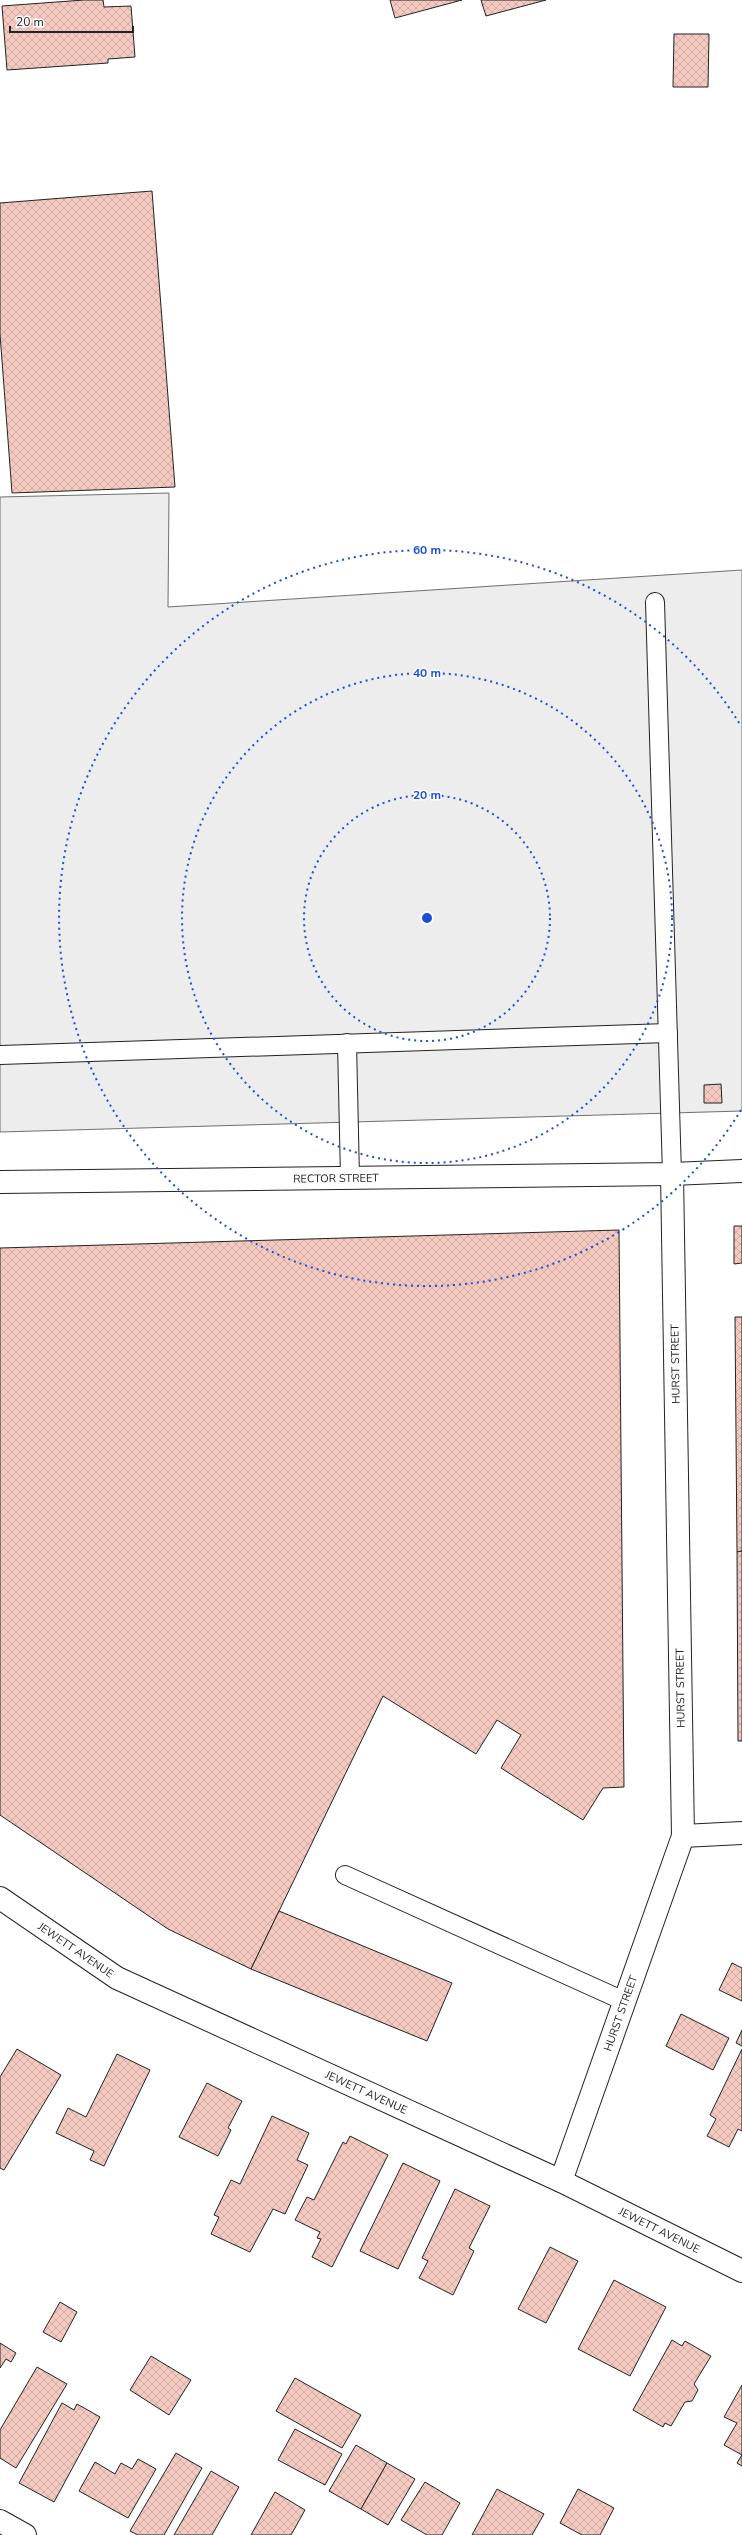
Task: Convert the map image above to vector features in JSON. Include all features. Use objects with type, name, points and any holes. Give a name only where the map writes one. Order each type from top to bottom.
[{"type":"street","name":"RECTOR STREET","points":[[0,1182],[672,1174],[742,1171]]},
{"type":"street","name":"HURST STREET","points":[[561,2181],[682,1836],[672,1174]]},
{"type":"street","points":[[682,1836],[742,1834]]},
{"type":"street","name":"JEWETT AVENUE","points":[[0,1898],[117,1978],[561,2181],[742,2271]]},
{"type":"street","points":[[0,2521],[25,2535]]},
{"type":"lane","points":[[655,602],[672,1174]]},
{"type":"lane","points":[[0,1055],[668,1033]]},
{"type":"lane","points":[[347,1043],[350,1178]]},
{"type":"lane","points":[[345,1875],[624,2001]]},
{"type":"shaded area","points":[[169,493],[168,607],[742,570],[742,1111],[0,1132],[0,497]]},
{"type":"building","points":[[103,0],[104,7],[131,6],[135,57],[108,59],[108,63],[7,70],[2,6]]},
{"type":"building","points":[[390,0],[462,0],[395,18]]},
{"type":"building","points":[[481,0],[546,0],[486,16]]},
{"type":"building","points":[[674,34],[709,34],[708,87],[673,87]]},
{"type":"building","points":[[152,191],[175,487],[12,493],[0,334],[0,203]]},
{"type":"building","points":[[721,1084],[722,1103],[704,1103],[704,1085]]},
{"type":"building","points":[[734,1226],[742,1226],[742,1263],[734,1264]]},
{"type":"building","points":[[619,1230],[624,1787],[603,1788],[583,1820],[501,1768],[521,1735],[497,1720],[476,1754],[383,1696],[251,1969],[168,1929],[0,1815],[0,1248]]},
{"type":"building","points":[[735,1317],[742,1317],[742,1551],[737,1552]]},
{"type":"building","points":[[742,1551],[742,1741],[738,1741],[737,1552]]},
{"type":"building","points":[[279,1911],[452,1983],[427,2041],[251,1969]]},
{"type":"building","points":[[732,1963],[742,1968],[742,2001],[719,1990]]},
{"type":"building","points":[[681,2014],[729,2038],[713,2070],[666,2046]]},
{"type":"building","points":[[742,2030],[742,2046],[736,2043]]},
{"type":"building","points":[[17,2049],[61,2075],[4,2170],[0,2168],[0,2077]]},
{"type":"building","points":[[742,2049],[742,2131],[738,2129],[729,2147],[707,2136],[716,2119],[710,2115]]},
{"type":"building","points":[[117,2054],[150,2070],[104,2166],[90,2160],[94,2151],[56,2133],[68,2108],[86,2117]]},
{"type":"building","points":[[207,2083],[242,2101],[228,2128],[231,2130],[218,2156],[179,2137]]},
{"type":"building","points":[[272,2116],[309,2133],[297,2160],[308,2165],[285,2214],[273,2209],[250,2252],[211,2234],[219,2217],[214,2215],[231,2180],[240,2184]]},
{"type":"building","points":[[350,2136],[388,2155],[332,2267],[312,2257],[321,2239],[317,2238],[320,2232],[295,2220],[307,2197],[314,2200],[343,2142],[346,2144]]},
{"type":"building","points":[[403,2163],[440,2181],[398,2269],[360,2251]]},
{"type":"building","points":[[455,2189],[490,2206],[469,2248],[474,2251],[453,2295],[419,2278],[428,2261],[422,2258]]},
{"type":"building","points":[[550,2247],[578,2261],[546,2323],[518,2309]]},
{"type":"building","points":[[614,2280],[666,2307],[630,2376],[578,2349]]},
{"type":"building","points":[[60,2302],[77,2312],[61,2342],[43,2332]]},
{"type":"building","points":[[672,2340],[682,2346],[685,2341],[711,2356],[694,2384],[698,2390],[692,2401],[685,2402],[671,2426],[665,2423],[663,2427],[633,2410]]},
{"type":"building","points":[[0,2343],[16,2353],[11,2362],[6,2359],[0,2368]]},
{"type":"building","points":[[151,2356],[191,2380],[169,2415],[130,2390]]},
{"type":"building","points":[[37,2367],[67,2384],[16,2468],[0,2458],[0,2430]]},
{"type":"building","points":[[295,2378],[361,2415],[342,2448],[276,2411]]},
{"type":"building","points":[[742,2385],[742,2455],[724,2445],[737,2423],[724,2417]]},
{"type":"building","points":[[62,2403],[74,2410],[77,2404],[100,2417],[54,2502],[19,2483]]},
{"type":"building","points":[[295,2429],[342,2454],[325,2485],[278,2460]]},
{"type":"building","points":[[356,2445],[387,2463],[361,2509],[329,2491]]},
{"type":"building","points":[[176,2453],[202,2468],[164,2535],[138,2535],[130,2531]]},
{"type":"building","points":[[742,2455],[742,2466],[737,2463]]},
{"type":"building","points":[[138,2459],[156,2469],[128,2518],[79,2491],[95,2462],[115,2474],[121,2463],[132,2469]]},
{"type":"building","points":[[387,2463],[415,2479],[388,2525],[361,2509]]},
{"type":"building","points":[[211,2471],[239,2487],[212,2535],[174,2535]]},
{"type":"building","points":[[425,2482],[460,2503],[442,2535],[427,2535],[401,2520]]},
{"type":"building","points":[[497,2489],[544,2514],[532,2535],[472,2535]]},
{"type":"building","points":[[578,2489],[614,2508],[600,2535],[582,2535],[560,2523]]},
{"type":"building","points":[[275,2492],[305,2510],[291,2535],[251,2535]]}]
